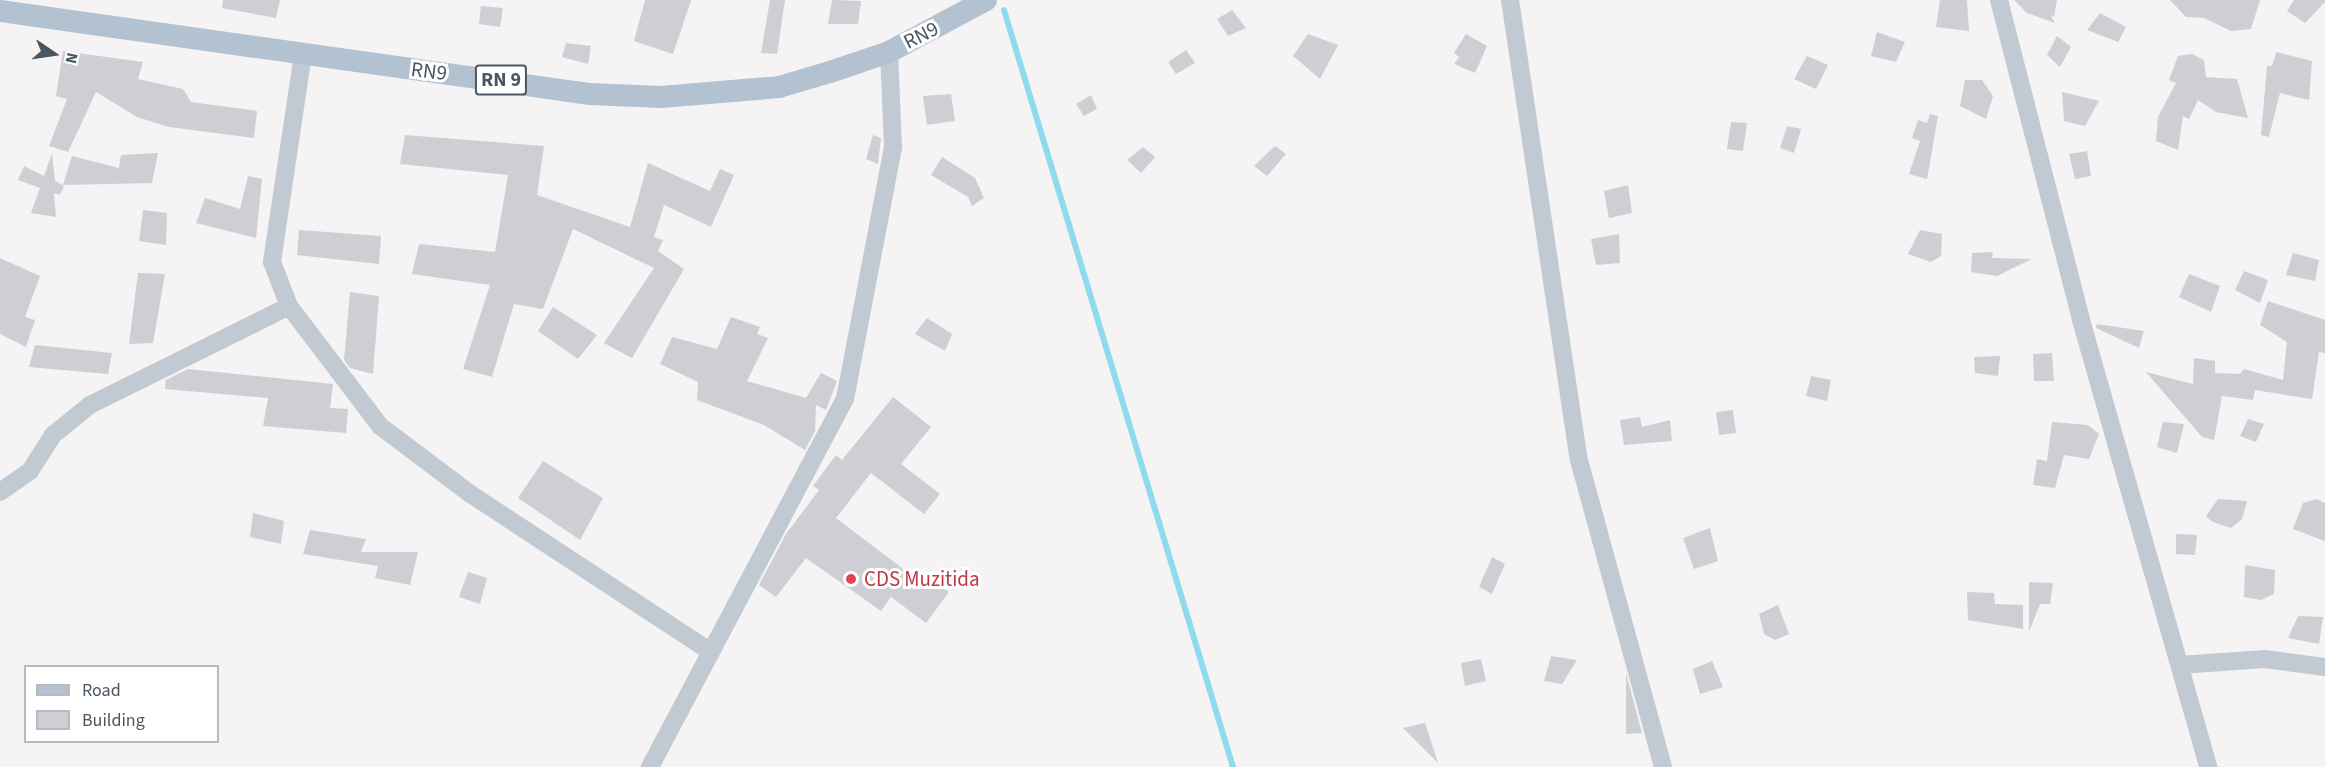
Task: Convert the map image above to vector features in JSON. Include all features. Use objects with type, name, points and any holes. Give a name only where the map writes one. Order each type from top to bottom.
[{"type":"main road","name":"RN9","points":[[0,11],[590,94],[661,97],[779,87],[889,52],[986,0]]},
{"type":"street","points":[[1510,0],[1579,460],[1663,767]]},
{"type":"street","points":[[1999,0],[2081,320],[2208,767]]},
{"type":"street","points":[[650,767],[708,650],[845,399],[893,147],[889,52]]},
{"type":"street","points":[[303,54],[272,262],[289,306],[380,426],[469,493],[708,650]]},
{"type":"street","points":[[0,492],[30,471],[53,435],[90,405],[289,306]]},
{"type":"street","points":[[2180,665],[2265,659],[2325,667]]},
{"type":"building","points":[[223,0],[280,0],[276,18],[222,8]]},
{"type":"building","points":[[645,0],[691,0],[673,54],[634,41]]},
{"type":"building","points":[[770,0],[785,0],[777,54],[761,53]]},
{"type":"building","points":[[832,0],[861,1],[858,24],[828,24]]},
{"type":"building","points":[[1940,0],[1967,0],[1969,31],[1936,27]]},
{"type":"building","points":[[2014,0],[2057,0],[2054,17],[2050,15],[2055,23],[2027,13]]},
{"type":"building","points":[[2170,0],[2260,0],[2251,29],[2231,31],[2204,18],[2186,17]]},
{"type":"building","points":[[2294,0],[2325,0],[2325,2],[2305,23],[2287,11]]},
{"type":"building","points":[[481,6],[503,8],[500,27],[479,24]]},
{"type":"building","points":[[1232,10],[1246,28],[1228,36],[1217,19]]},
{"type":"building","points":[[2100,13],[2126,27],[2118,42],[2087,30]]},
{"type":"building","points":[[1877,32],[1905,42],[1896,62],[1871,56]]},
{"type":"building","points":[[1308,34],[1338,45],[1320,79],[1293,56]]},
{"type":"building","points":[[1466,34],[1487,46],[1475,73],[1454,64],[1459,57],[1454,53]]},
{"type":"building","points":[[2057,36],[2071,47],[2060,67],[2047,55]]},
{"type":"building","points":[[566,43],[591,46],[588,64],[562,57]]},
{"type":"building","points":[[1186,50],[1195,63],[1176,74],[1168,62]]},
{"type":"building","points":[[63,51],[143,62],[138,79],[183,89],[191,102],[257,111],[254,138],[169,127],[137,117],[96,92],[68,152],[49,146],[67,99],[56,96]]},
{"type":"building","points":[[2276,52],[2312,61],[2309,100],[2280,93],[2269,137],[2261,135],[2267,66],[2272,66]]},
{"type":"building","points":[[2192,54],[2204,60],[2206,77],[2237,79],[2248,118],[2216,112],[2198,100],[2189,119],[2183,116],[2178,150],[2156,141],[2158,117],[2176,83],[2169,80],[2178,56]]},
{"type":"building","points":[[1807,56],[1828,65],[1816,89],[1794,79]]},
{"type":"building","points":[[1965,80],[1982,80],[1993,96],[1986,119],[1960,106]]},
{"type":"building","points":[[2062,92],[2099,101],[2085,126],[2064,121]]},
{"type":"building","points":[[951,94],[955,121],[927,125],[923,96]]},
{"type":"building","points":[[1091,95],[1097,109],[1084,116],[1076,104]]},
{"type":"building","points":[[1930,114],[1938,116],[1927,179],[1909,174],[1920,141],[1912,138],[1918,120],[1927,123]]},
{"type":"building","points":[[1731,122],[1747,123],[1743,151],[1727,149]]},
{"type":"building","points":[[1787,126],[1801,129],[1794,153],[1780,148]]},
{"type":"building","points":[[405,135],[544,146],[537,195],[630,227],[648,163],[710,191],[720,169],[734,175],[711,227],[664,205],[654,237],[663,240],[658,251],[684,269],[632,358],[604,343],[654,268],[573,229],[543,309],[514,304],[492,377],[463,369],[490,285],[412,274],[419,244],[495,252],[508,175],[400,164]]},
{"type":"building","points":[[873,135],[881,138],[878,164],[866,159]]},
{"type":"building","points":[[1275,146],[1286,154],[1267,176],[1254,166]]},
{"type":"building","points":[[1143,147],[1155,157],[1141,173],[1127,160]]},
{"type":"building","points":[[2087,151],[2091,176],[2075,179],[2069,154]]},
{"type":"building","points":[[52,153],[55,181],[64,186],[60,195],[54,193],[56,217],[31,213],[40,188],[18,180],[24,166],[44,176]]},
{"type":"building","points":[[158,153],[152,183],[63,185],[72,156],[119,168],[121,155]]},
{"type":"building","points":[[942,157],[975,178],[984,198],[972,206],[968,197],[931,175]]},
{"type":"building","points":[[248,176],[262,179],[256,238],[196,223],[205,198],[240,209]]},
{"type":"building","points":[[1628,185],[1632,213],[1609,218],[1604,191]]},
{"type":"building","points":[[143,210],[167,213],[166,245],[139,241]]},
{"type":"building","points":[[299,230],[381,236],[379,264],[297,255]]},
{"type":"building","points":[[1920,230],[1942,234],[1941,256],[1931,262],[1908,254]]},
{"type":"building","points":[[1619,234],[1620,263],[1596,265],[1591,239]]},
{"type":"building","points":[[1993,252],[1992,258],[2032,259],[1997,276],[1971,272],[1972,253]]},
{"type":"building","points":[[2293,253],[2319,260],[2315,281],[2286,275]]},
{"type":"building","points":[[0,258],[40,276],[25,317],[35,320],[26,347],[0,334]]},
{"type":"building","points":[[2244,271],[2268,280],[2260,303],[2235,290]]},
{"type":"building","points":[[138,273],[165,274],[153,343],[129,344]]},
{"type":"building","points":[[2189,274],[2220,286],[2211,312],[2179,297]]},
{"type":"building","points":[[350,292],[379,296],[373,374],[350,368],[344,360]]},
{"type":"building","points":[[2268,301],[2325,320],[2325,353],[2319,352],[2312,399],[2255,390],[2253,400],[2222,396],[2214,440],[2202,437],[2146,372],[2193,384],[2194,358],[2215,361],[2215,373],[2240,374],[2244,369],[2283,380],[2287,342],[2260,325]]},
{"type":"building","points":[[553,307],[597,335],[578,359],[538,331]]},
{"type":"building","points":[[731,317],[760,327],[757,334],[768,338],[747,381],[806,398],[821,373],[837,381],[826,410],[816,405],[815,431],[805,450],[764,425],[697,400],[698,382],[660,364],[672,337],[717,349]]},
{"type":"building","points":[[927,318],[952,334],[945,351],[915,334]]},
{"type":"building","points":[[2097,324],[2144,331],[2139,348],[2096,328]]},
{"type":"building","points":[[35,345],[112,353],[108,374],[29,367]]},
{"type":"building","points":[[2052,353],[2054,381],[2034,381],[2033,354]]},
{"type":"building","points":[[2000,356],[1998,376],[1975,373],[1974,357]]},
{"type":"building","points":[[188,369],[333,384],[330,408],[348,409],[346,433],[263,426],[268,398],[165,389],[166,380]]},
{"type":"building","points":[[1811,376],[1831,380],[1827,401],[1806,396]]},
{"type":"building","points":[[893,397],[931,427],[901,464],[940,494],[924,514],[871,473],[836,518],[927,587],[932,580],[949,592],[926,623],[891,597],[881,611],[806,558],[776,597],[759,585],[786,534],[819,490],[813,486],[836,455],[842,460]]},
{"type":"building","points":[[1733,410],[1736,433],[1719,435],[1716,412]]},
{"type":"building","points":[[1640,417],[1642,427],[1670,420],[1672,441],[1624,445],[1620,420]]},
{"type":"building","points":[[2248,419],[2264,424],[2256,442],[2240,436]]},
{"type":"building","points":[[2052,422],[2088,425],[2099,434],[2089,459],[2064,455],[2055,488],[2033,485],[2037,459],[2047,461]]},
{"type":"building","points":[[2163,422],[2184,424],[2177,453],[2157,447]]},
{"type":"building","points":[[543,461],[603,498],[580,540],[518,498]]},
{"type":"building","points":[[2218,499],[2247,501],[2242,519],[2231,528],[2213,522],[2206,516]]},
{"type":"building","points":[[2316,499],[2325,503],[2325,541],[2293,529],[2303,503]]},
{"type":"building","points":[[253,513],[284,521],[281,544],[250,537]]},
{"type":"building","points":[[1710,528],[1718,561],[1694,569],[1683,538]]},
{"type":"building","points":[[310,530],[366,539],[361,552],[418,552],[410,585],[375,578],[378,566],[303,554]]},
{"type":"building","points":[[2176,534],[2197,535],[2195,555],[2176,554]]},
{"type":"building","points":[[1492,557],[1505,564],[1492,594],[1479,587]]},
{"type":"building","points":[[2245,565],[2275,570],[2274,594],[2261,600],[2244,597]]},
{"type":"building","points":[[468,572],[487,578],[480,604],[459,597]]},
{"type":"building","points":[[2029,582],[2053,583],[2050,604],[2040,604],[2029,632]]},
{"type":"building","points":[[1967,592],[1994,593],[1995,604],[2023,605],[2023,629],[1968,620]]},
{"type":"building","points":[[1778,605],[1789,634],[1775,640],[1764,634],[1759,614]]},
{"type":"building","points":[[2298,616],[2323,617],[2319,644],[2288,638]]},
{"type":"building","points":[[1551,656],[1577,660],[1562,684],[1544,681]]},
{"type":"building","points":[[1481,659],[1486,681],[1465,686],[1461,663]]},
{"type":"building","points":[[1712,661],[1723,687],[1700,694],[1693,669]]},
{"type":"building","points":[[1626,673],[1642,733],[1626,734]]},
{"type":"building","points":[[1425,723],[1438,763],[1403,728]]},
{"type":"waterway","points":[[1004,10],[1233,767]]},
{"type":"place","name":"CDS Muzitida","points":[[851,579]]}]
